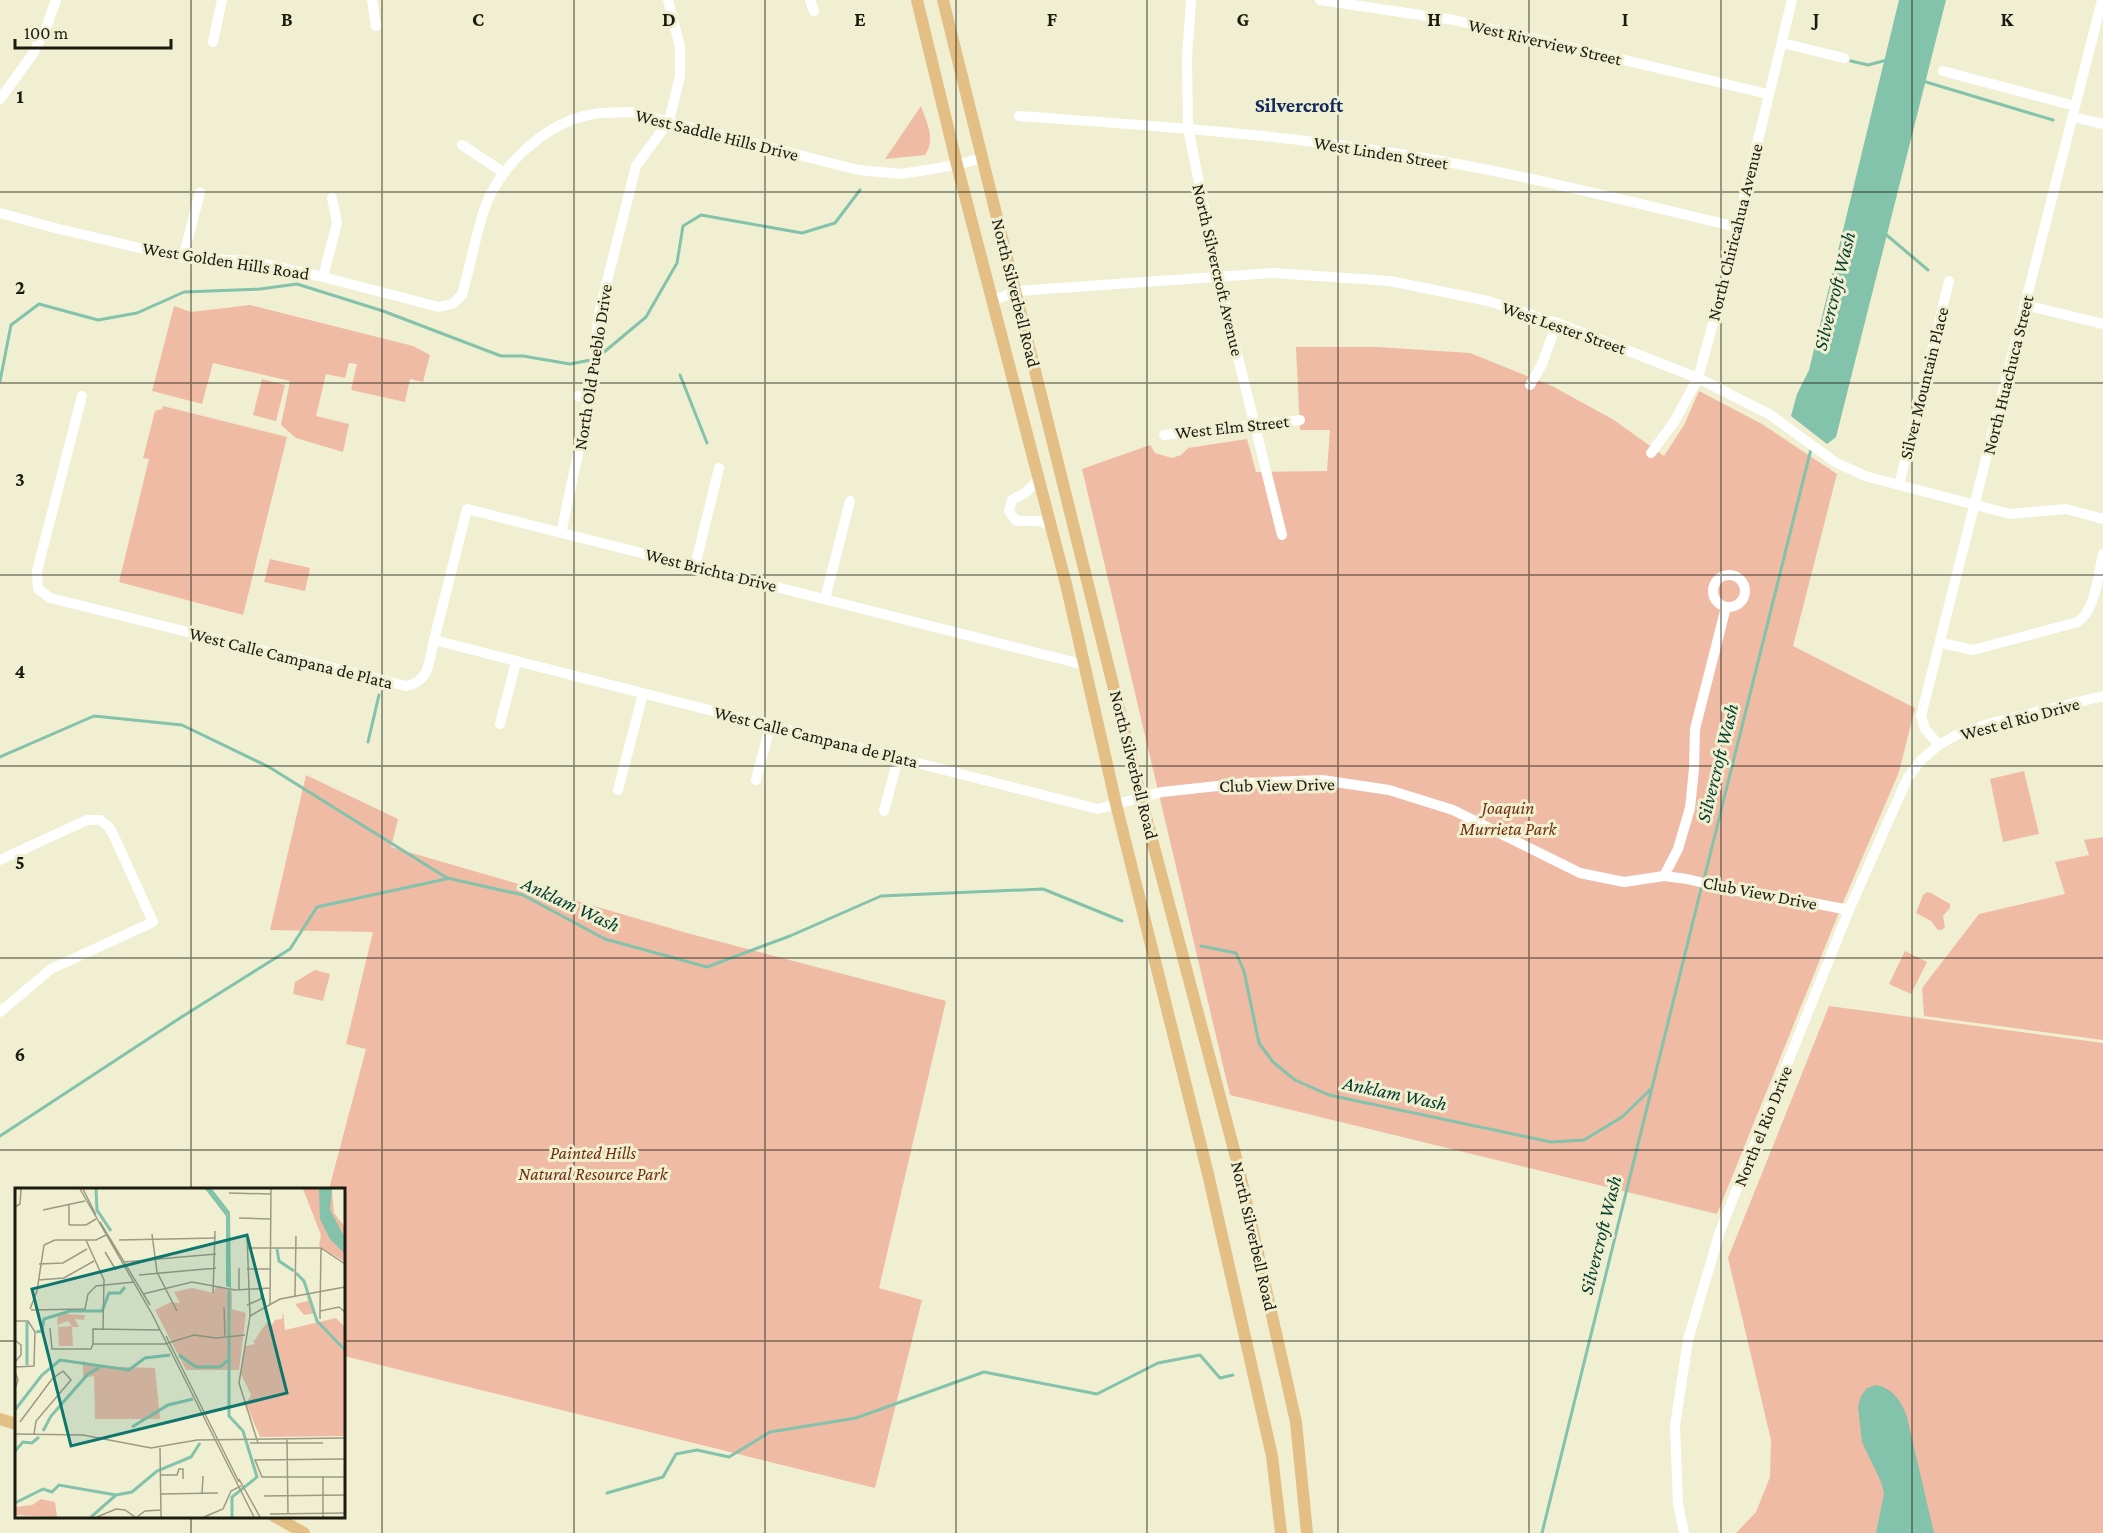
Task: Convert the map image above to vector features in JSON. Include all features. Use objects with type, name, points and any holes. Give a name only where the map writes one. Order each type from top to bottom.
[{"type":"main road","name":"North Silverbell Road","points":[[917,0],[957,165],[1051,526],[1116,804],[1208,1174],[1272,1456],[1281,1533]]},
{"type":"main road","name":"North Silverbell Road","points":[[943,0],[1141,798],[1238,1165],[1296,1422],[1307,1533]]},
{"type":"main road","points":[[1085,665],[1108,661]]},
{"type":"main road","points":[[0,1419],[15,1424]]},
{"type":"main road","points":[[278,1518],[304,1533]]},
{"type":"street","points":[[0,99],[32,55],[45,31],[56,0]]},
{"type":"street","points":[[213,42],[222,0]]},
{"type":"street","points":[[372,0],[376,26]]},
{"type":"street","name":"North Old Pueblo Drive","points":[[561,533],[590,399],[598,317],[636,166],[669,121],[680,76],[680,47],[668,0]]},
{"type":"street","name":"North Silvercroft Avenue","points":[[1191,0],[1187,58],[1188,128],[1218,277],[1282,535]]},
{"type":"street","name":"West Riverview Street","points":[[1320,0],[1454,20],[1768,93]]},
{"type":"street","name":"North Chiricahua Avenue","points":[[1651,453],[1674,422],[1698,378],[1792,0]]},
{"type":"street","name":"North Huachuca Street","points":[[1939,745],[1925,729],[1922,716],[2102,0]]},
{"type":"street","points":[[1782,43],[1844,58]]},
{"type":"street","points":[[1944,72],[2074,111],[2103,124]]},
{"type":"street","name":"West Saddle Hills Drive","points":[[452,304],[462,295],[485,208],[503,172],[529,146],[560,126],[593,114],[631,112],[858,170],[901,174],[957,165],[981,158]]},
{"type":"street","name":"West Linden Street","points":[[1019,116],[1188,128],[1347,146],[1537,178],[1737,227]]},
{"type":"street","points":[[462,145],[503,172]]},
{"type":"street","points":[[183,258],[200,192]]},
{"type":"street","points":[[323,277],[337,223],[332,198]]},
{"type":"street","name":"West Golden Hills Road","points":[[0,213],[183,258],[251,261],[438,307],[452,304]]},
{"type":"street","name":"West Lester Street","points":[[992,301],[1017,291],[1273,273],[1390,281],[1488,301],[1557,323],[1698,378],[1769,414],[1835,462],[1865,476],[1975,507],[2010,514],[2066,509],[2103,519]]},
{"type":"street","name":"Silver Mountain Place","points":[[1899,485],[1949,281]]},
{"type":"street","points":[[2025,305],[2103,324]]},
{"type":"street","points":[[1530,385],[1542,364],[1557,323]]},
{"type":"street","name":"West Calle Campana de Plata","points":[[82,396],[37,571],[36,587],[50,598],[406,686],[416,684],[423,679],[434,640],[1098,809],[1116,804]]},
{"type":"street","points":[[578,396],[590,399]]},
{"type":"street","name":"West Elm Street","points":[[1164,435],[1300,420]]},
{"type":"street","points":[[695,566],[719,468]]},
{"type":"street","points":[[1039,479],[1025,493],[1012,500],[1009,511],[1016,521],[1040,521],[1051,526]]},
{"type":"street","points":[[825,599],[849,501]]},
{"type":"street","name":"West Brichta Drive","points":[[434,640],[466,509],[1085,665]]},
{"type":"street","points":[[1941,643],[1973,650],[2069,626],[2082,619],[2091,604],[2103,554]]},
{"type":"street","points":[[1664,876],[1678,849],[1690,808],[1695,729],[1726,607]]},
{"type":"street","points":[[500,723],[516,662]]},
{"type":"street","points":[[618,790],[643,694]]},
{"type":"street","name":"West el Rio Drive","points":[[1939,745],[1960,733],[1995,722],[2103,696]]},
{"type":"street","points":[[756,780],[770,726]]},
{"type":"street","name":"North el Rio Drive","points":[[1684,1533],[1678,1504],[1675,1426],[1688,1340],[1720,1231],[1849,910],[1907,779],[1921,760],[1939,745]]},
{"type":"street","points":[[885,812],[898,758]]},
{"type":"street","name":"Club View Drive","points":[[1116,804],[1162,792],[1245,783],[1322,780],[1344,783],[1389,790],[1453,810],[1580,873],[1624,882],[1664,876],[1687,879],[1724,888],[1849,910]]},
{"type":"street","points":[[0,860],[87,820],[101,816],[113,834],[153,922],[51,969],[0,1012]]},
{"type":"green space","points":[[921,106],[930,137],[925,155],[885,159]]},
{"type":"green space","points":[[250,305],[413,346],[430,355],[423,382],[410,379],[405,402],[351,390],[357,364],[349,363],[345,378],[326,374],[316,416],[349,424],[343,452],[296,438],[281,425],[290,381],[213,363],[202,404],[152,391],[174,306],[191,312]]},
{"type":"green space","name":"Joaquin Murrieta Park","points":[[1296,347],[1378,347],[1470,353],[1552,386],[1614,420],[1664,456],[1684,425],[1699,391],[1762,424],[1837,474],[1793,646],[1915,708],[1899,772],[1842,905],[1717,1214],[1230,1095],[1082,469],[1150,445],[1155,453],[1172,458],[1181,455],[1188,448],[1247,439],[1256,472],[1327,471],[1330,430],[1300,430]]},
{"type":"green space","points":[[262,379],[285,385],[276,421],[253,415]]},
{"type":"green space","points":[[163,406],[287,437],[243,615],[119,582],[149,459],[143,458],[155,411],[162,409]]},
{"type":"green space","points":[[270,559],[310,568],[305,591],[264,582]]},
{"type":"green space","points":[[2024,771],[2039,834],[2003,842],[1990,779]]},
{"type":"green space","name":"Painted Hills Natural Resource Park","points":[[306,775],[398,819],[391,847],[687,933],[946,1001],[879,1288],[922,1300],[875,1488],[345,1356],[345,1188],[329,1188],[366,1049],[346,1044],[373,932],[270,930]]},
{"type":"green space","points":[[2103,837],[2103,1040],[1924,1016],[1922,988],[1979,914],[2065,894],[2055,862],[2089,855],[2084,840]]},
{"type":"green space","points":[[1927,892],[1950,904],[1950,908],[1943,916],[1945,927],[1942,930],[1938,930],[1931,921],[1916,913],[1923,895]]},
{"type":"green space","points":[[1905,951],[1927,962],[1911,994],[1889,984]]},
{"type":"green space","points":[[315,970],[330,974],[323,1001],[293,994],[295,982]]},
{"type":"green space","points":[[1829,1006],[2103,1043],[2103,1533],[1736,1533],[1756,1512],[1770,1477],[1771,1440],[1728,1258]]},
{"type":"water","points":[[1899,0],[1946,0],[1836,437],[1827,444],[1791,416],[1797,394],[1809,370]]},
{"type":"water","points":[[1876,1385],[1892,1392],[1905,1411],[1934,1533],[1876,1533],[1884,1493],[1862,1442],[1858,1407],[1861,1396],[1867,1388]]},
{"type":"waterway","points":[[1851,61],[1868,65],[1887,60]]},
{"type":"waterway","points":[[1922,78],[1926,82],[2053,120]]},
{"type":"waterway","points":[[597,358],[646,317],[677,263],[683,226],[701,215],[802,233],[835,223],[860,190]]},
{"type":"waterway","points":[[1883,232],[1928,270]]},
{"type":"waterway","points":[[0,381],[11,325],[39,304],[98,320],[137,313],[184,292],[260,289],[297,284],[383,311],[501,356],[523,356],[570,364],[591,360]]},
{"type":"waterway","points":[[680,375],[707,443]]},
{"type":"waterway","name":"Silvercroft Wash","points":[[1704,879],[1811,449]]},
{"type":"waterway","points":[[368,742],[379,695]]},
{"type":"waterway","name":"Anklam Wash","points":[[0,757],[94,716],[182,725],[269,767],[447,878],[523,895],[605,939],[707,967],[790,936],[881,896],[1043,889],[1122,921]]},
{"type":"waterway","points":[[0,1136],[290,949],[317,907],[446,879]]},
{"type":"waterway","name":"Silvercroft Wash","points":[[1542,1533],[1702,885]]},
{"type":"waterway","name":"Anklam Wash","points":[[1201,946],[1236,953],[1244,971],[1259,1043],[1273,1062],[1295,1080],[1329,1095],[1551,1142],[1584,1140],[1622,1117],[1651,1089]]},
{"type":"waterway","points":[[607,1493],[663,1477],[676,1454],[697,1450],[729,1457],[770,1432],[856,1418],[984,1372],[1097,1394],[1158,1363],[1200,1355],[1220,1378],[1233,1375]]},
{"type":"district","name":"Silvercroft","points":[[1299,105]]}]
